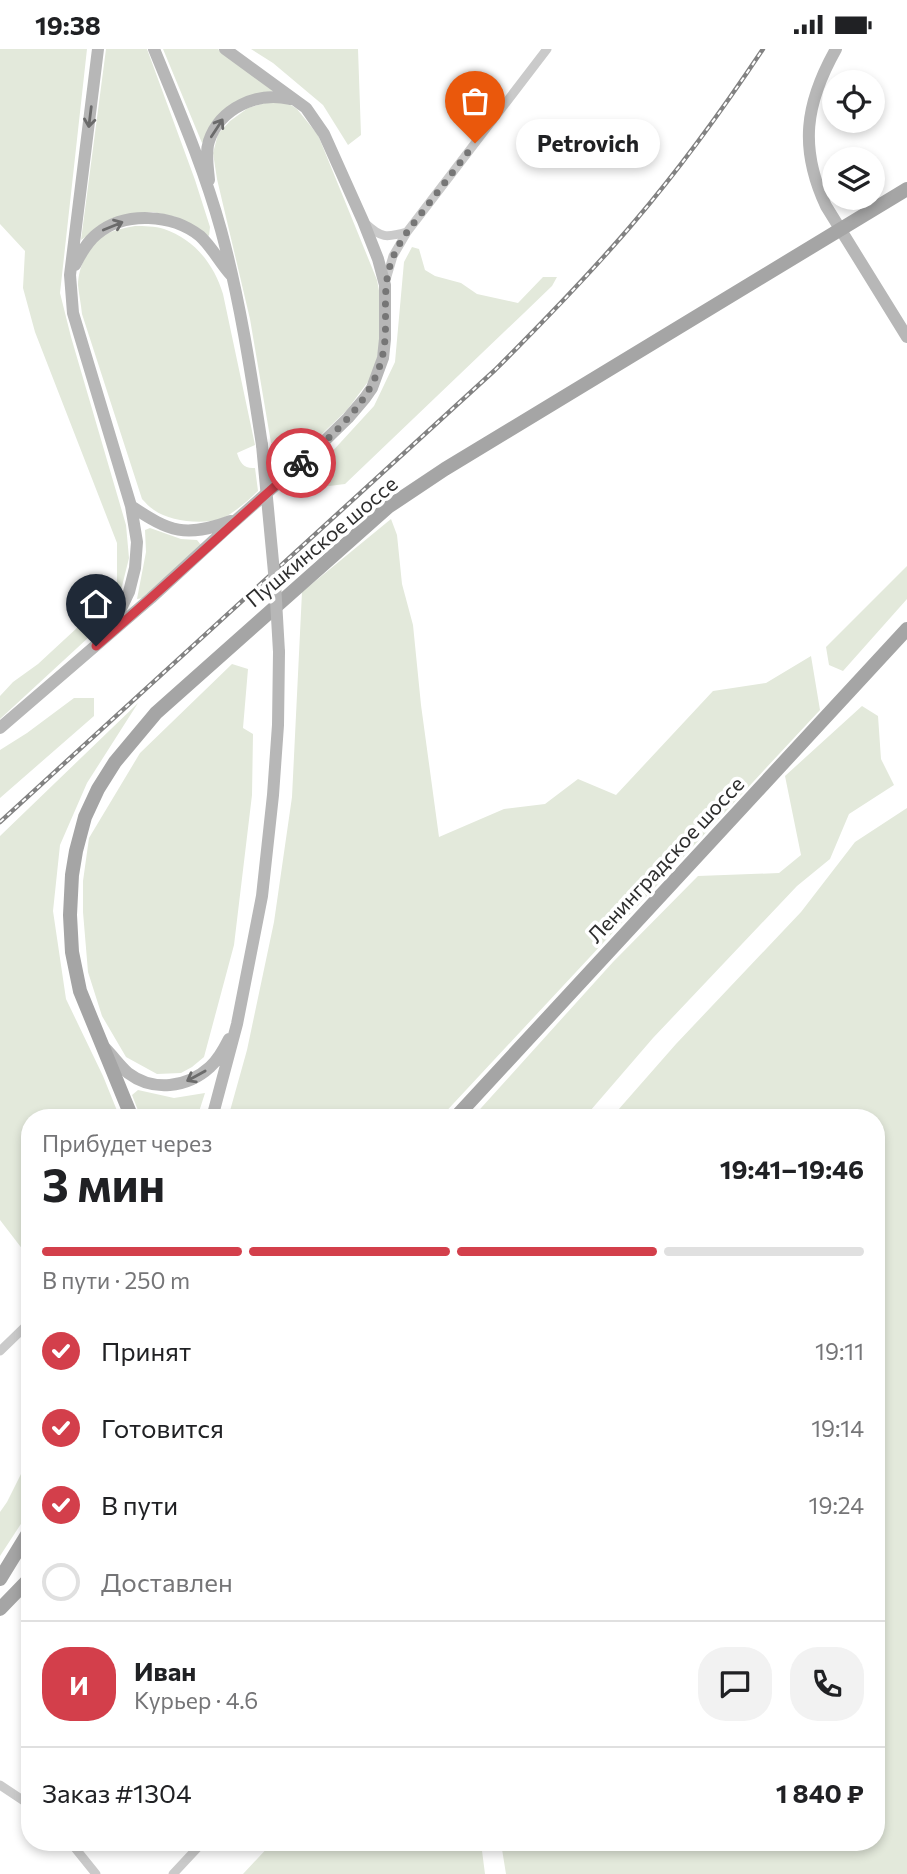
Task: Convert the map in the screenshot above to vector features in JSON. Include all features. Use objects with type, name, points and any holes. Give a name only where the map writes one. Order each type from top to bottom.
[{"type":"main road","name":"Пушкинское шоссе","points":[[128,1109],[80,991],[72,952],[72,875],[85,817],[99,789],[115,762],[156,713],[388,507],[907,189]]},
{"type":"main road","name":"Ленинградское шоссе","points":[[462,1109],[907,629]]},
{"type":"main road","points":[[0,1579],[21,1545]]},
{"type":"main road","points":[[0,1609],[21,1587]]},
{"type":"street","points":[[96,646],[116,619],[129,591],[135,568],[137,542],[131,506],[73,313],[71,275],[98,49]]},
{"type":"street","points":[[154,49],[210,194],[233,277],[262,445],[279,652],[274,795],[262,896],[237,1024],[214,1109]]},
{"type":"street","points":[[0,729],[151,599],[311,454],[365,398],[372,388],[383,358],[385,285],[363,221],[324,134],[312,114],[299,102],[225,49]]},
{"type":"street","points":[[385,285],[393,256],[407,232],[547,49]]},
{"type":"street","points":[[836,49],[818,86],[808,133],[809,158],[817,187],[840,230],[907,337]]},
{"type":"street","points":[[210,194],[208,143],[223,118],[238,107],[261,98],[279,97],[299,102]]},
{"type":"street","points":[[71,275],[87,243],[99,232],[113,225],[149,217],[184,227],[200,237],[233,277]]},
{"type":"street","points":[[363,221],[376,234],[386,237],[407,232]]},
{"type":"street","points":[[131,506],[155,522],[177,531],[215,527],[239,518]]},
{"type":"street","points":[[102,1045],[129,1073],[150,1083],[170,1086],[194,1078],[211,1067],[237,1024]]},
{"type":"street","points":[[0,1351],[21,1331]]},
{"type":"street","points":[[0,1785],[21,1799]]},
{"type":"street","points":[[77,1851],[96,1874]]},
{"type":"street","points":[[173,1874],[195,1851]]},
{"type":"shaded area","points":[[0,49],[87,49],[60,293],[126,525],[129,558],[120,594],[102,625],[0,719],[0,696],[105,602],[117,583],[117,543],[35,332],[23,288],[25,251],[0,224]]},
{"type":"shaded area","points":[[106,49],[147,49],[195,180],[210,227],[209,236],[176,217],[153,212],[130,214],[109,221],[81,240]]},
{"type":"shaded area","points":[[163,49],[218,49],[274,91],[255,94],[202,143]]},
{"type":"shaded area","points":[[251,49],[358,49],[361,135],[348,145],[323,105],[273,63]]},
{"type":"shaded area","points":[[265,103],[288,103],[297,109],[318,135],[377,280],[382,335],[373,375],[347,410],[276,478],[274,465],[283,457],[286,446],[271,443],[250,319],[213,153],[218,134],[230,121],[248,108]]},
{"type":"shaded area","points":[[135,226],[161,228],[185,239],[208,263],[223,294],[255,445],[237,453],[243,465],[255,468],[258,491],[223,518],[188,521],[169,517],[152,509],[142,499],[82,314],[78,278],[88,251],[107,234]]},
{"type":"shaded area","points":[[412,247],[419,249],[425,270],[435,276],[461,283],[477,294],[518,303],[543,277],[557,277],[552,286],[345,484],[321,487],[303,497],[302,480],[318,467],[374,406],[395,362],[404,262]]},
{"type":"shaded area","points":[[391,519],[397,535],[402,584],[413,625],[439,837],[504,809],[545,804],[578,779],[616,795],[713,691],[766,683],[811,656],[820,710],[448,1109],[231,1109],[247,1050],[274,922],[292,797],[302,592]]},
{"type":"shaded area","points":[[150,528],[181,539],[197,540],[201,545],[143,598],[137,599],[146,552],[145,530]]},
{"type":"shaded area","points":[[907,566],[907,599],[843,671],[829,665],[826,647]]},
{"type":"shaded area","points":[[232,664],[248,669],[243,728],[253,734],[252,795],[234,945],[204,1057],[181,1073],[157,1074],[126,1057],[102,1016],[88,972],[83,881],[89,838],[140,753]]},
{"type":"shaded area","points":[[74,698],[94,698],[94,716],[0,798],[0,750]]},
{"type":"shaded area","points":[[138,703],[87,783],[60,845],[53,911],[66,999],[116,1109],[21,1109],[21,1247],[0,1220],[0,836]]},
{"type":"shaded area","points":[[862,706],[878,716],[881,759],[894,785],[849,814],[830,859],[797,886],[653,1038],[592,1109],[480,1109],[613,962],[698,876],[779,873],[801,855],[785,776]]},
{"type":"shaded area","points":[[907,808],[907,1874],[506,1874],[502,1851],[885,1851],[885,1109],[619,1109],[676,1044],[801,912],[855,842]]},
{"type":"shaded area","points":[[138,1090],[174,1098],[205,1093],[200,1109],[137,1109],[132,1095]]},
{"type":"shaded area","points":[[21,1474],[21,1524],[0,1556],[0,1512]]},
{"type":"shaded area","points":[[265,1851],[482,1851],[485,1874],[243,1874]]},
{"type":"railway","points":[[0,822],[495,370],[531,334],[652,201],[733,94],[763,49]]},
{"type":"way so far","points":[[301,463],[348,418],[372,388],[383,358],[385,285],[393,256],[407,232],[475,143]]},
{"type":"place","name":"Petrovich","points":[[475,143]]},
{"type":"route","points":[[96,646],[301,463]]}]
